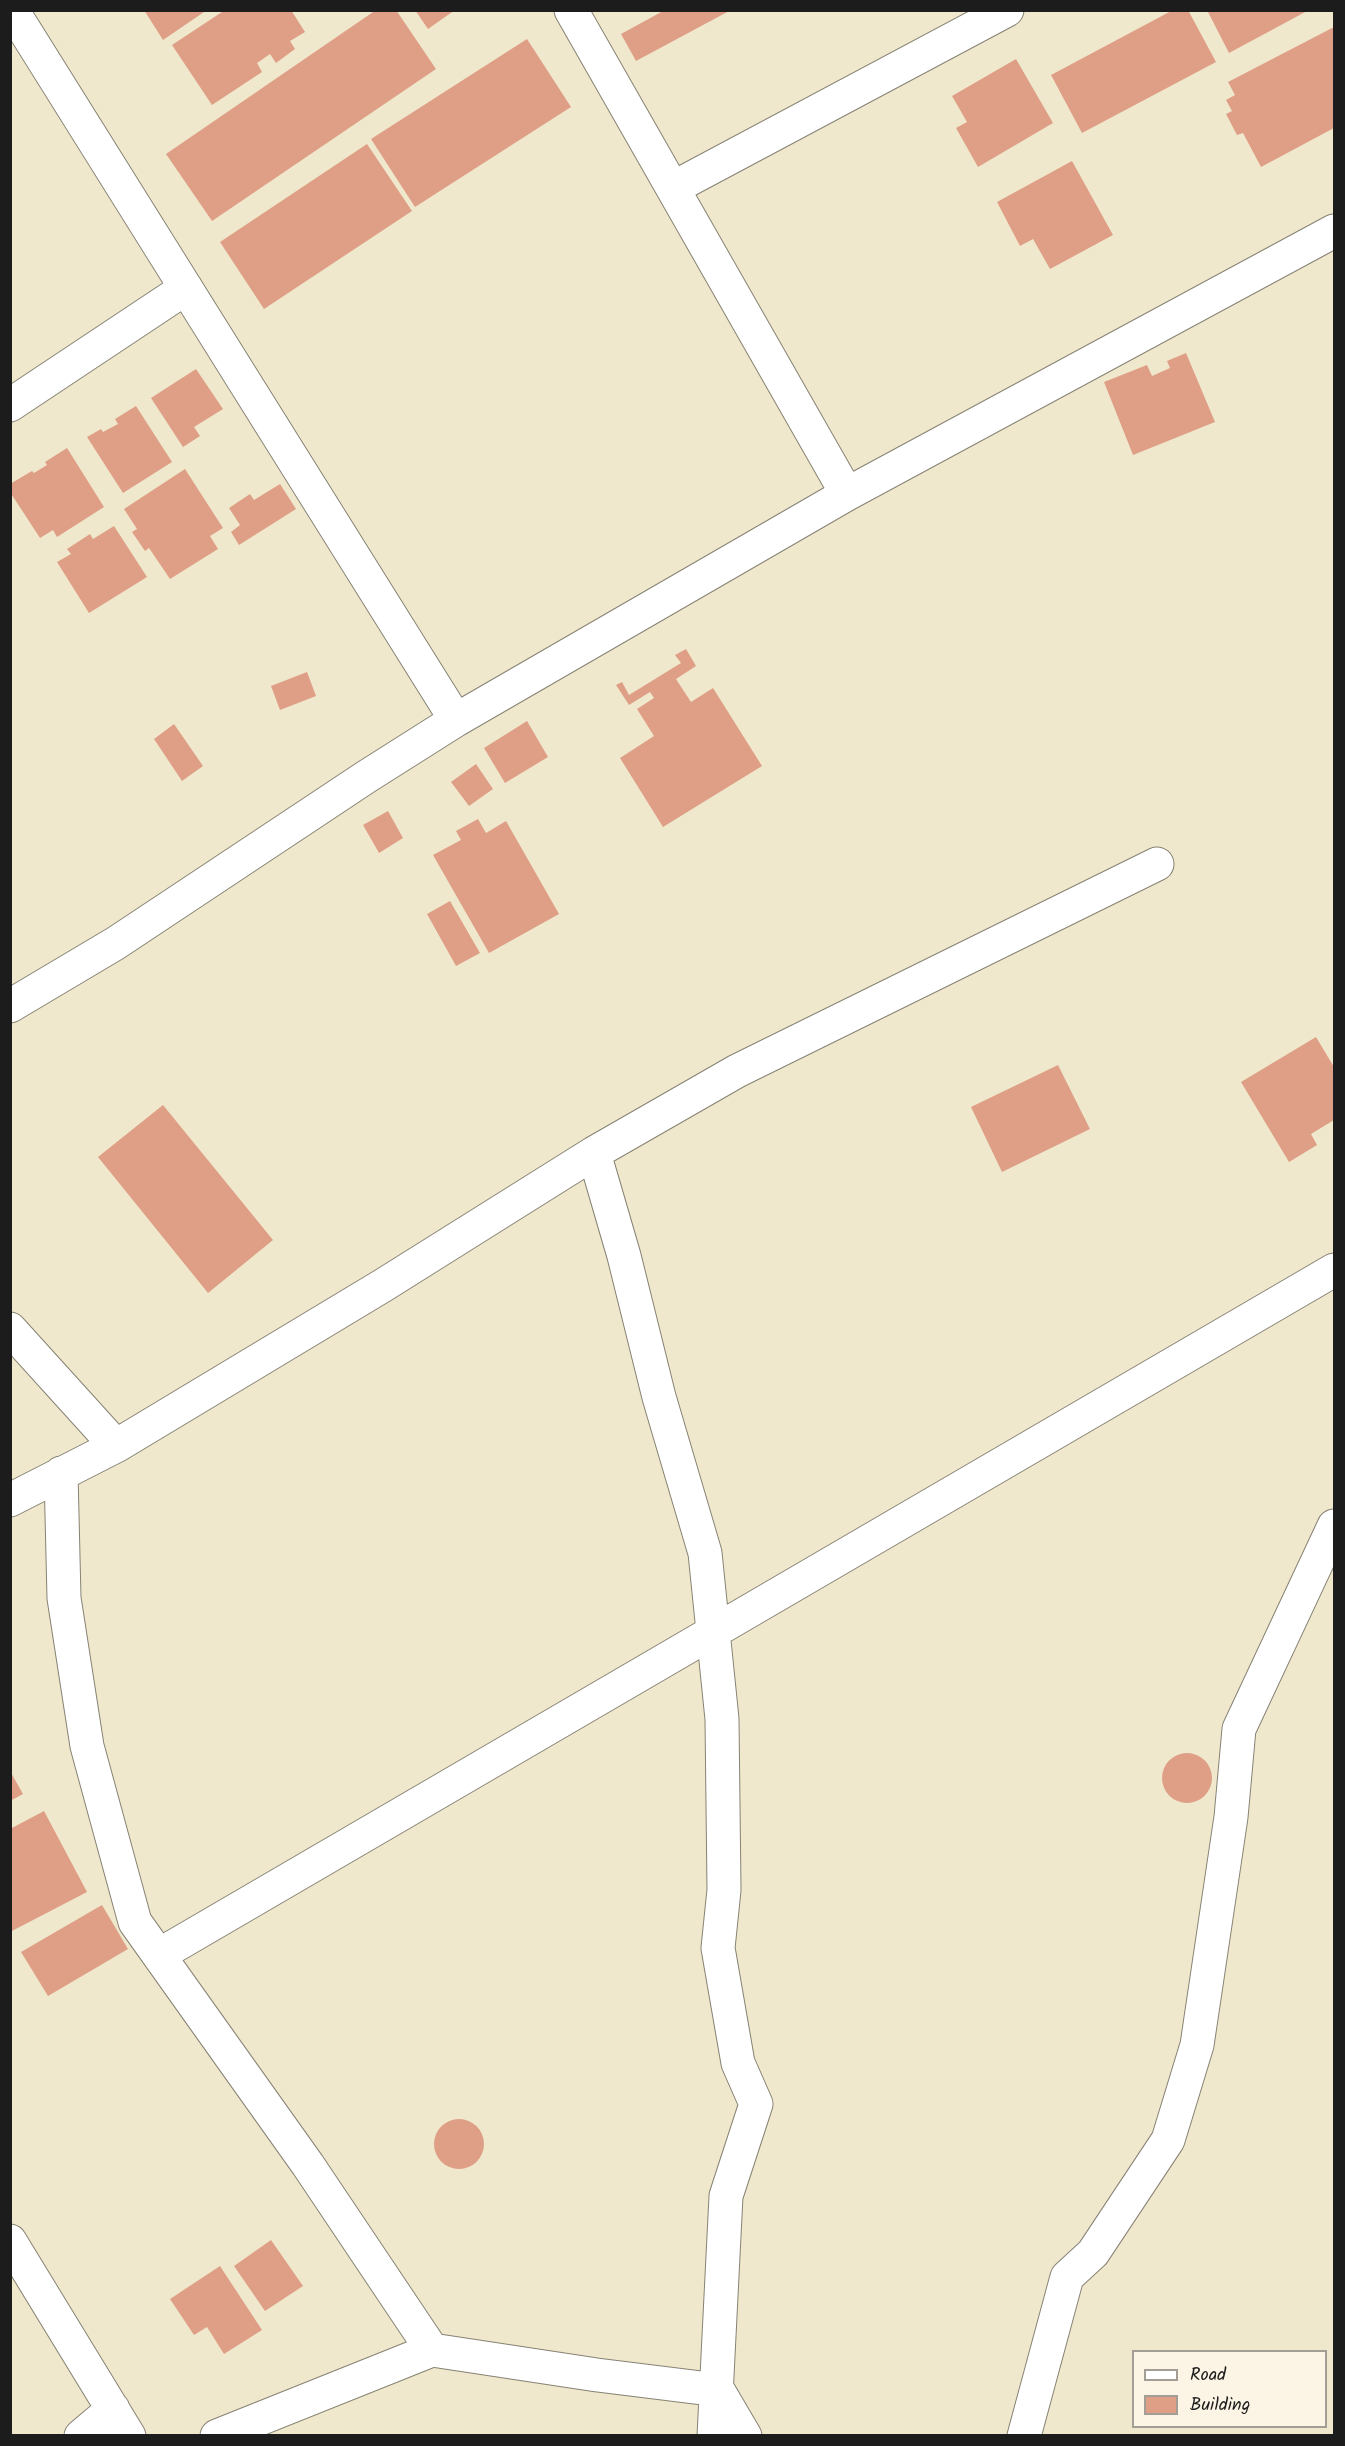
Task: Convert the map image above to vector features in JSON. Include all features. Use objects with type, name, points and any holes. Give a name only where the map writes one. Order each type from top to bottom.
[{"type":"street","points":[[12,10],[456,720]]},
{"type":"street","points":[[571,10],[847,494]]},
{"type":"street","points":[[673,188],[1007,10]]},
{"type":"street","points":[[10,1006],[116,943],[456,720],[847,494],[1335,231]]},
{"type":"street","points":[[10,405],[186,288]]},
{"type":"street","points":[[10,1500],[116,1446],[382,1286],[594,1153],[737,1071],[1157,864]]},
{"type":"street","points":[[594,1153],[624,1256],[659,1396],[705,1553],[722,1719],[724,1890],[718,1948],[738,2063],[756,2104],[726,2196],[714,2436]]},
{"type":"street","points":[[159,1955],[1335,1270]]},
{"type":"street","points":[[10,1329],[116,1446]]},
{"type":"street","points":[[61,1473],[64,1598],[87,1746],[135,1922],[308,2164],[432,2350]]},
{"type":"street","points":[[1024,2436],[1067,2277],[1093,2253],[1168,2140],[1197,2045],[1231,1817],[1239,1729],[1335,1526]]},
{"type":"street","points":[[15,2257],[121,2422],[81,2436]]},
{"type":"street","points":[[217,2436],[432,2350],[597,2375],[718,2390]]},
{"type":"street","points":[[718,2390],[745,2436]]},
{"type":"building","points":[[144,10],[207,10],[163,40]]},
{"type":"building","points":[[225,10],[291,10],[305,32],[290,41],[295,49],[276,63],[270,54],[257,63],[262,72],[212,105],[172,45]]},
{"type":"building","points":[[376,10],[396,10],[436,69],[212,221],[166,154]]},
{"type":"building","points":[[415,10],[455,10],[428,29]]},
{"type":"building","points":[[665,10],[731,10],[636,61],[621,34]]},
{"type":"building","points":[[1173,10],[1188,10],[1216,62],[1082,133],[1051,75]]},
{"type":"building","points":[[1207,10],[1309,10],[1229,53]]},
{"type":"building","points":[[1334,27],[1334,128],[1261,167],[1243,133],[1237,135],[1226,114],[1232,111],[1226,100],[1235,95],[1228,82]]},
{"type":"building","points":[[527,39],[571,107],[415,207],[371,139]]},
{"type":"building","points":[[1016,59],[1053,123],[978,167],[956,128],[967,122],[952,96]]},
{"type":"building","points":[[367,144],[412,211],[264,309],[220,242]]},
{"type":"building","points":[[1072,161],[1113,235],[1050,269],[1033,239],[1020,246],[997,202]]},
{"type":"building","points":[[1186,353],[1215,422],[1133,455],[1104,382],[1147,365],[1152,376],[1170,368],[1167,361]]},
{"type":"building","points":[[196,369],[223,409],[194,427],[200,436],[183,447],[151,398]]},
{"type":"building","points":[[136,406],[172,462],[123,493],[87,437],[101,429],[103,432],[118,424],[115,419]]},
{"type":"building","points":[[67,448],[104,507],[57,537],[53,530],[40,538],[10,492],[10,484],[47,465],[45,462]]},
{"type":"building","points":[[185,469],[223,528],[210,536],[218,549],[170,579],[149,548],[145,551],[132,532],[137,529],[124,509]]},
{"type":"building","points":[[280,484],[296,509],[239,545],[231,532],[240,525],[229,508],[250,494],[254,500]]},
{"type":"building","points":[[114,526],[147,577],[89,613],[57,562],[71,554],[67,549],[90,534],[93,539]]},
{"type":"building","points":[[686,649],[696,666],[676,679],[691,702],[713,688],[762,766],[663,827],[620,758],[654,736],[637,709],[654,698],[650,692],[629,705],[616,685],[622,682],[629,695],[681,663],[675,655]]},
{"type":"building","points":[[307,672],[316,696],[280,710],[271,686]]},
{"type":"building","points":[[527,721],[548,757],[505,783],[484,748]]},
{"type":"building","points":[[174,724],[203,766],[182,781],[154,739]]},
{"type":"building","points":[[476,764],[493,789],[469,806],[451,782]]},
{"type":"building","points":[[388,811],[403,838],[379,853],[363,825]]},
{"type":"building","points":[[478,819],[486,833],[506,821],[559,914],[489,953],[433,855],[461,840],[456,831]]},
{"type":"building","points":[[450,901],[480,953],[456,966],[427,914]]},
{"type":"building","points":[[1316,1037],[1334,1067],[1334,1120],[1311,1134],[1317,1145],[1289,1162],[1241,1082]]},
{"type":"building","points":[[1058,1065],[1090,1129],[1002,1172],[971,1107]]},
{"type":"building","points":[[163,1105],[273,1240],[208,1293],[98,1157]]},
{"type":"building","points":[[1182,1753],[1192,1753],[1205,1760],[1212,1773],[1212,1783],[1205,1796],[1192,1803],[1182,1803],[1173,1799],[1166,1792],[1162,1783],[1162,1773],[1166,1764],[1173,1757]]},
{"type":"building","points":[[10,1771],[23,1794],[10,1801]]},
{"type":"building","points":[[44,1811],[87,1892],[10,1932],[10,1829]]},
{"type":"building","points":[[102,1905],[128,1949],[48,1996],[21,1952]]},
{"type":"building","points":[[454,2119],[464,2119],[477,2126],[484,2139],[484,2149],[477,2162],[464,2169],[454,2169],[445,2165],[438,2158],[434,2149],[434,2139],[438,2130],[445,2123]]},
{"type":"building","points":[[271,2240],[303,2286],[265,2311],[234,2266]]},
{"type":"building","points":[[220,2266],[262,2330],[224,2354],[207,2327],[194,2335],[170,2299]]}]
